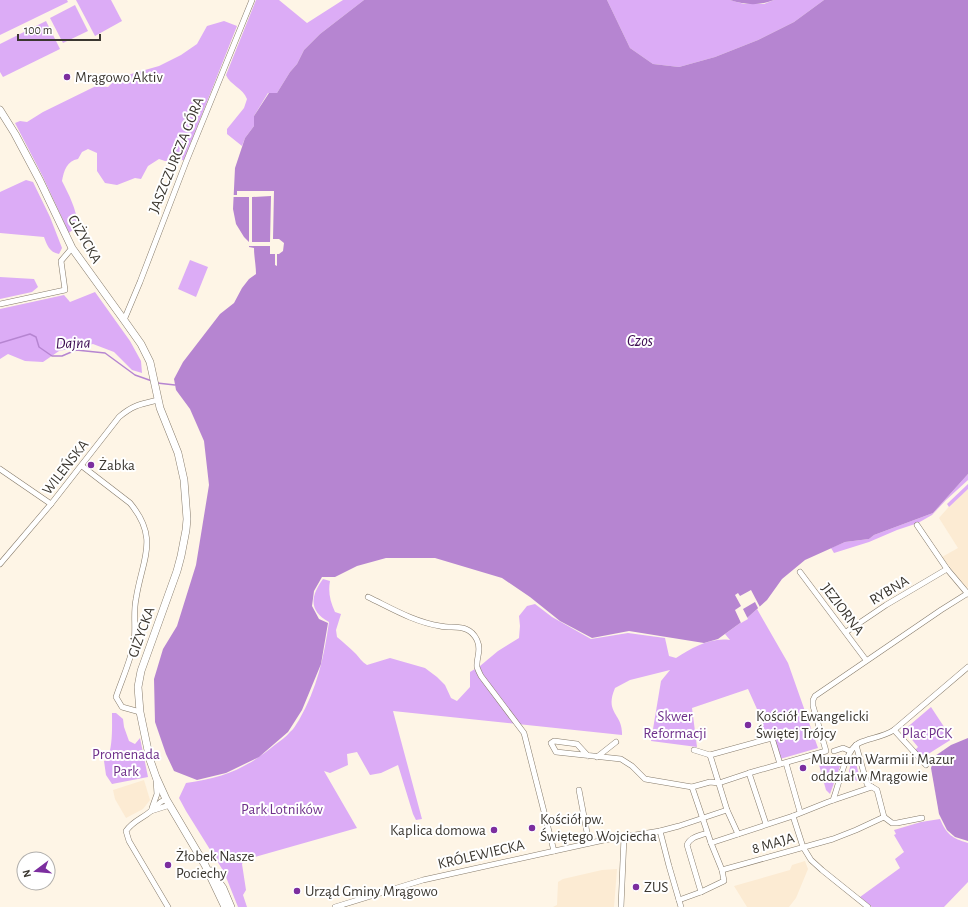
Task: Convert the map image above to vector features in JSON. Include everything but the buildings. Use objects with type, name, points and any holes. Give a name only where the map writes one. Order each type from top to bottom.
[{"type":"street","name":"JASZCZURCZA GÓRA","points":[[124,320],[252,0]]},
{"type":"street","name":"GIŻYCKA","points":[[0,110],[15,134],[40,181],[72,248],[141,344],[150,362],[160,408],[182,466],[186,491],[187,519],[185,540],[179,564],[141,671],[138,687],[140,712],[149,754],[156,777],[168,802],[205,865],[225,907]]},
{"type":"street","points":[[0,304],[65,290],[61,261],[72,248]]},
{"type":"street","name":"WILEŃSKA","points":[[0,564],[82,466],[119,416],[134,406],[158,400]]},
{"type":"street","points":[[82,466],[130,503],[136,510],[146,530],[148,550],[136,599],[134,642],[116,697],[122,707],[140,712]]},
{"type":"street","points":[[0,468],[51,504]]},
{"type":"street","points":[[588,756],[577,744],[554,741],[551,743],[556,752],[588,756],[597,757],[621,759],[632,766],[645,779],[692,787],[710,782],[719,783],[826,751],[815,716],[812,700],[818,694],[866,660],[941,610],[968,594],[947,569],[917,525]]},
{"type":"street","name":"RYBNA","points":[[846,632],[886,605],[947,569]]},
{"type":"street","name":"JEZIORNA","points":[[800,572],[866,660]]},
{"type":"street","points":[[368,597],[415,619],[440,626],[461,627],[471,632],[477,639],[480,648],[477,668],[481,676],[524,732],[554,851]]},
{"type":"street","points":[[833,800],[850,751],[856,745],[894,730],[968,667]]},
{"type":"street","points":[[894,730],[926,765]]},
{"type":"street","points":[[694,750],[710,755],[772,738],[780,764]]},
{"type":"street","points":[[597,757],[616,742]]},
{"type":"street","points":[[856,745],[867,784],[876,790],[884,817],[892,823],[922,818]]},
{"type":"street","points":[[834,751],[843,748],[850,751]]},
{"type":"street","points":[[710,755],[727,810],[738,834]]},
{"type":"street","points":[[786,763],[800,812]]},
{"type":"street","points":[[749,773],[766,824]]},
{"type":"street","points":[[151,810],[157,794],[156,777]]},
{"type":"street","points":[[680,900],[724,881],[722,870],[707,834],[692,787]]},
{"type":"street","points":[[711,843],[793,816],[800,812],[872,787]]},
{"type":"street","points":[[579,790],[589,843]]},
{"type":"street","points":[[168,802],[157,804],[132,823],[126,831],[129,841],[168,907]]},
{"type":"street","name":"KRÓLEWIECKA","points":[[335,907],[423,880],[589,843],[660,831],[727,810]]},
{"type":"street","points":[[793,816],[804,847],[811,860],[868,907]]},
{"type":"street","name":"8 MAJA","points":[[722,870],[833,839],[884,817]]},
{"type":"street","points":[[660,831],[681,907]]},
{"type":"street","points":[[701,892],[687,845],[688,841],[693,837],[707,834]]},
{"type":"street","points":[[621,907],[624,837]]},
{"type":"street","name":"GIŻYCKA","points":[[205,865],[223,888],[232,907]]},
{"type":"shaded area","points":[[968,489],[968,587],[966,588],[942,557],[958,548],[939,518],[953,502]]},
{"type":"shaded area","points":[[144,780],[150,800],[143,809],[126,818],[115,799],[113,790]]},
{"type":"shaded area","points":[[805,861],[808,869],[796,898],[789,907],[747,907],[734,886],[790,870],[792,865]]},
{"type":"shaded area","points":[[617,869],[614,907],[553,907],[557,905],[558,882],[563,879],[602,870]]},
{"type":"green space","points":[[0,0],[67,0],[68,2],[0,35]]},
{"type":"green space","points":[[76,0],[111,0],[122,21],[95,36]]},
{"type":"green space","points":[[256,0],[279,0],[307,23],[343,0],[364,0],[320,34],[304,50],[297,64],[290,72],[277,93],[268,93],[254,116],[254,126],[245,138],[242,146],[227,134],[227,129],[244,108],[247,99],[243,92],[230,81],[226,75]]},
{"type":"green space","points":[[607,0],[730,0],[744,4],[764,4],[774,0],[824,0],[794,22],[758,40],[715,57],[679,67],[653,64],[630,48]]},
{"type":"green space","points":[[75,5],[88,31],[63,43],[50,18]]},
{"type":"green space","points":[[46,21],[60,49],[3,77],[0,72],[0,44]]},
{"type":"green space","points":[[224,21],[237,26],[184,160],[165,161],[159,159],[148,166],[141,179],[135,178],[117,185],[105,183],[97,171],[97,153],[88,149],[82,152],[78,159],[69,164],[62,181],[74,207],[78,225],[69,233],[43,177],[15,123],[20,121],[27,122],[43,112],[96,86],[108,87],[117,78],[159,66],[181,55],[197,44],[207,26]]},
{"type":"green space","points":[[26,180],[33,182],[50,217],[62,248],[59,254],[51,250],[44,237],[0,233],[0,192]]},
{"type":"green space","points":[[190,260],[208,267],[196,297],[178,289]]},
{"type":"green space","points":[[0,277],[34,279],[38,287],[32,292],[0,299]]},
{"type":"green space","points":[[95,292],[130,341],[141,361],[142,373],[132,370],[114,352],[93,344],[59,351],[43,362],[25,361],[8,354],[0,359],[0,309],[64,295],[70,302]]},
{"type":"green space","points":[[968,474],[968,480],[932,515],[918,523],[869,542],[834,553],[831,548],[845,542],[869,539],[874,535],[933,513]]},
{"type":"green space","points":[[968,484],[968,489],[949,507],[947,504]]},
{"type":"green space","points":[[323,579],[330,581],[329,593],[332,604],[335,612],[341,614],[336,630],[337,637],[363,662],[367,665],[390,658],[425,668],[445,685],[451,698],[457,701],[470,687],[470,672],[498,651],[519,638],[519,616],[527,606],[535,604],[552,617],[591,639],[628,633],[665,638],[669,656],[676,658],[702,644],[716,640],[730,640],[725,634],[757,609],[788,663],[818,748],[780,759],[771,730],[762,733],[761,718],[748,689],[692,708],[697,747],[651,741],[661,681],[670,670],[630,680],[615,688],[612,703],[622,728],[622,735],[393,711],[422,819],[416,820],[413,814],[398,765],[381,773],[370,775],[357,752],[347,754],[348,765],[330,773],[324,771],[357,828],[244,860],[242,864],[246,890],[243,895],[247,907],[238,907],[224,872],[179,798],[186,783],[224,775],[255,760],[291,731],[299,720],[311,697],[325,648],[329,622],[322,618],[318,613],[314,603],[316,592]]},
{"type":"green space","name":"Plac PCK","points":[[931,707],[952,739],[925,756],[919,754],[915,750],[918,747],[904,730]]},
{"type":"green space","name":"Promenada Park","points":[[112,713],[116,713],[123,719],[129,741],[135,744],[140,738],[148,777],[112,784],[106,775],[104,761],[107,760],[109,755],[112,737]]},
{"type":"green space","points":[[839,755],[843,758],[830,794],[826,790],[818,761]]},
{"type":"green space","points":[[852,759],[855,759],[861,783],[851,778],[849,771]]},
{"type":"green space","points":[[940,819],[945,829],[951,835],[968,843],[968,882],[944,907],[872,907],[860,897],[900,868],[895,859],[904,852],[894,835],[896,834],[894,830],[921,822]]},
{"type":"water","name":"Czos","points":[[364,0],[607,0],[630,48],[653,64],[679,67],[715,57],[758,40],[794,22],[824,0],[968,0],[968,474],[933,513],[874,535],[869,539],[845,542],[805,560],[782,579],[767,600],[747,618],[718,639],[704,643],[629,631],[592,638],[560,621],[530,597],[502,578],[435,558],[386,558],[357,566],[335,577],[322,577],[314,591],[312,606],[319,619],[328,623],[321,664],[302,710],[288,732],[259,757],[226,773],[197,780],[174,771],[166,754],[155,722],[154,679],[163,649],[177,626],[196,565],[209,485],[204,441],[190,409],[176,390],[174,379],[183,362],[220,314],[234,303],[242,288],[249,279],[256,274],[254,248],[249,247],[249,242],[236,224],[233,209],[235,168],[245,138],[254,126],[254,116],[269,93],[277,93],[290,72],[297,64],[304,50],[320,34]]},
{"type":"water","points":[[730,0],[774,0],[752,4]]},
{"type":"water","points":[[968,738],[968,841],[955,837],[947,830],[939,814],[931,768],[935,756],[951,745]]},
{"type":"pier","points":[[237,191],[274,191],[273,239],[279,239],[284,243],[283,251],[277,254],[277,266],[275,265],[275,254],[270,254],[270,246],[249,246],[249,197],[233,197],[233,195],[237,195]],"holes":[[[271,196],[270,242],[252,242],[252,197]]]},
{"type":"pier","points":[[751,590],[761,609],[759,610],[755,602],[743,609],[748,619],[741,623],[735,610],[741,606],[735,595],[738,593],[740,596]]},
{"type":"waterway","name":"Dajna","points":[[0,343],[30,334],[36,337],[39,347],[52,356],[62,356],[76,350],[105,353],[135,375],[152,381]]},
{"type":"waterway","name":"Dajna","points":[[157,383],[175,385]]},
{"type":"place","name":"Mrągowo Aktiv","points":[[67,77]]},
{"type":"place","name":"Żabka","points":[[91,465]]},
{"type":"place","name":"Kościół Ewangelicki Świętej Trójcy","points":[[748,725]]},
{"type":"place","name":"Muzeum Warmii i Mazur oddział w Mrągowie","points":[[803,768]]},
{"type":"place","name":"Kościół pw. Świętego Wojciecha","points":[[532,828]]},
{"type":"place","name":"Kaplica domowa","points":[[494,830]]},
{"type":"place","name":"Żłobek Nasze Pociechy","points":[[168,865]]},
{"type":"place","name":"ZUS","points":[[636,887]]},
{"type":"place","name":"Urząd Gminy Mrągowo","points":[[297,891]]},
{"type":"park label","name":"Skwer Reformacji","points":[[675,724]]},
{"type":"park label","name":"Park Lotników","points":[[282,809]]}]
